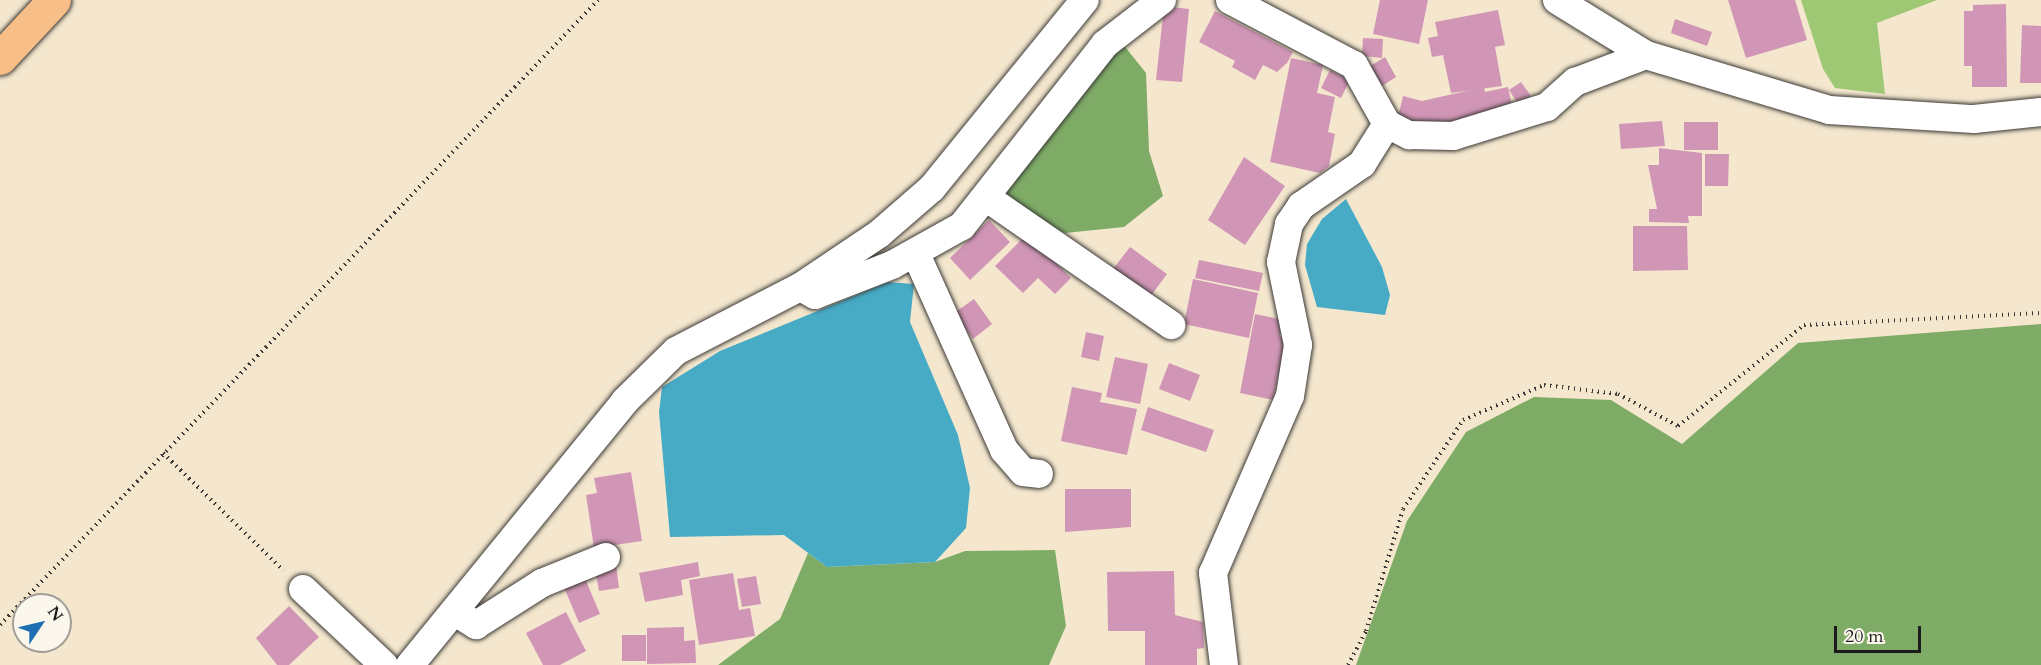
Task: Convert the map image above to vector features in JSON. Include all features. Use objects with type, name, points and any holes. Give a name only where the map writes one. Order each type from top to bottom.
[{"type":"main road","points":[[0,58],[54,0]]},
{"type":"street","points":[[410,665],[624,401],[676,351],[800,287],[879,234],[932,188],[1085,0]]},
{"type":"street","points":[[800,287],[815,295],[916,254],[962,226],[987,198],[1105,45],[1162,0]]},
{"type":"street","points":[[1230,0],[1354,64],[1387,124],[1409,135],[1453,136],[1547,107],[1575,82],[1646,55]]},
{"type":"street","points":[[1557,0],[1646,55],[1829,110],[1974,119],[2041,112]]},
{"type":"street","points":[[1224,665],[1213,573],[1290,396],[1298,345],[1281,262],[1289,224],[1301,206],[1362,164],[1387,124]]},
{"type":"street","points":[[987,198],[1051,237],[1171,325]]},
{"type":"street","points":[[916,254],[1004,450],[1023,472],[1039,474]]},
{"type":"street","points":[[455,612],[476,625],[561,573],[606,557]]},
{"type":"street","points":[[303,589],[384,665]]},
{"type":"path","points":[[0,625],[597,0]]},
{"type":"path","points":[[1348,665],[1366,631],[1403,509],[1463,420],[1544,385],[1618,394],[1678,426],[1804,325],[2041,313]]},
{"type":"path","points":[[163,453],[303,589]]},
{"type":"green space","points":[[1801,0],[1937,0],[1877,23],[1885,94],[1835,88],[1823,69]]},
{"type":"green space","points":[[1122,43],[1146,73],[1149,151],[1163,196],[1124,227],[1065,233],[1037,221],[1005,192]]},
{"type":"green space","points":[[2041,324],[2041,665],[1356,665],[1407,521],[1466,432],[1534,397],[1611,400],[1682,444],[1798,343]]},
{"type":"green space","points":[[1055,550],[1066,626],[1049,665],[718,665],[780,619],[808,553],[827,567],[935,562],[965,551]]},
{"type":"water","points":[[1346,199],[1382,267],[1390,295],[1385,315],[1317,307],[1305,265],[1307,244],[1322,219]]},
{"type":"water","points":[[888,282],[914,284],[910,322],[958,435],[970,488],[966,528],[935,562],[827,567],[784,535],[670,537],[659,412],[662,387],[720,351]]},
{"type":"building","points":[[1380,0],[1428,0],[1419,44],[1373,34]]},
{"type":"building","points":[[1728,0],[1795,0],[1807,40],[1746,58]]},
{"type":"building","points":[[2006,4],[2007,87],[1972,87],[1972,66],[1964,66],[1964,11],[1973,11],[1973,5]]},
{"type":"building","points":[[1164,6],[1189,9],[1182,82],[1156,80]]},
{"type":"building","points":[[1498,10],[1505,45],[1495,47],[1502,86],[1451,93],[1443,55],[1432,57],[1428,38],[1438,36],[1435,22]]},
{"type":"building","points":[[1215,11],[1293,52],[1287,63],[1277,72],[1263,65],[1255,80],[1232,67],[1235,61],[1199,42]]},
{"type":"building","points":[[1675,19],[1712,32],[1707,46],[1671,33]]},
{"type":"building","points":[[2022,25],[2041,26],[2041,83],[2020,83]]},
{"type":"building","points":[[1363,38],[1383,39],[1382,58],[1362,56]]},
{"type":"building","points":[[1385,57],[1396,77],[1382,86],[1370,66]]},
{"type":"building","points":[[1291,58],[1323,65],[1317,93],[1335,97],[1328,132],[1335,134],[1329,166],[1320,173],[1270,162]]},
{"type":"building","points":[[1330,70],[1350,80],[1341,98],[1321,88]]},
{"type":"building","points":[[1521,82],[1531,96],[1518,104],[1509,90]]},
{"type":"building","points":[[1484,87],[1485,92],[1508,87],[1513,110],[1429,129],[1398,117],[1403,96],[1422,101]]},
{"type":"building","points":[[1662,121],[1665,146],[1621,149],[1619,124]]},
{"type":"building","points":[[1684,122],[1718,122],[1718,150],[1684,150]]},
{"type":"building","points":[[1659,148],[1702,153],[1702,216],[1688,216],[1689,223],[1649,222],[1649,209],[1657,209],[1648,165],[1659,165]]},
{"type":"building","points":[[1705,154],[1729,154],[1728,186],[1705,186]]},
{"type":"building","points":[[1244,157],[1285,186],[1245,245],[1208,220]]},
{"type":"building","points":[[989,220],[1010,242],[970,280],[950,258]]},
{"type":"building","points":[[1633,226],[1687,226],[1688,270],[1633,271]]},
{"type":"building","points":[[1027,234],[1071,278],[1055,294],[1038,278],[1023,293],[995,266]]},
{"type":"building","points":[[1130,247],[1167,274],[1150,297],[1113,269]]},
{"type":"building","points":[[1199,260],[1263,273],[1259,291],[1195,278]]},
{"type":"building","points":[[1193,279],[1258,293],[1249,338],[1184,324]]},
{"type":"building","points":[[974,299],[992,324],[973,339],[954,313]]},
{"type":"building","points":[[1255,314],[1284,320],[1280,336],[1287,338],[1273,400],[1240,393]]},
{"type":"building","points":[[1086,332],[1104,336],[1099,361],[1081,357]]},
{"type":"building","points":[[1115,357],[1148,364],[1140,404],[1106,397]]},
{"type":"building","points":[[1169,363],[1200,375],[1190,401],[1159,389]]},
{"type":"building","points":[[1072,387],[1102,393],[1100,402],[1137,409],[1127,455],[1061,441]]},
{"type":"building","points":[[1148,407],[1214,430],[1206,452],[1141,430]]},
{"type":"building","points":[[631,472],[642,541],[594,548],[586,495],[597,493],[594,478]]},
{"type":"building","points":[[1065,489],[1131,489],[1131,527],[1065,532]]},
{"type":"building","points":[[698,562],[700,576],[681,580],[683,595],[645,602],[639,573]]},
{"type":"building","points":[[616,565],[619,588],[599,591],[595,568]]},
{"type":"building","points":[[1174,571],[1175,615],[1203,622],[1204,648],[1197,649],[1197,665],[1145,665],[1145,631],[1108,631],[1107,572]]},
{"type":"building","points":[[733,573],[739,610],[750,608],[755,636],[699,645],[689,580]]},
{"type":"building","points":[[584,576],[600,614],[579,623],[563,585]]},
{"type":"building","points":[[756,576],[761,604],[742,607],[737,579]]},
{"type":"building","points":[[289,606],[319,637],[289,665],[277,665],[256,638]]},
{"type":"building","points":[[566,612],[586,651],[560,665],[543,665],[526,633]]},
{"type":"building","points":[[684,627],[684,641],[695,640],[696,663],[647,664],[647,628]]},
{"type":"building","points":[[622,635],[646,635],[646,661],[622,661]]}]
